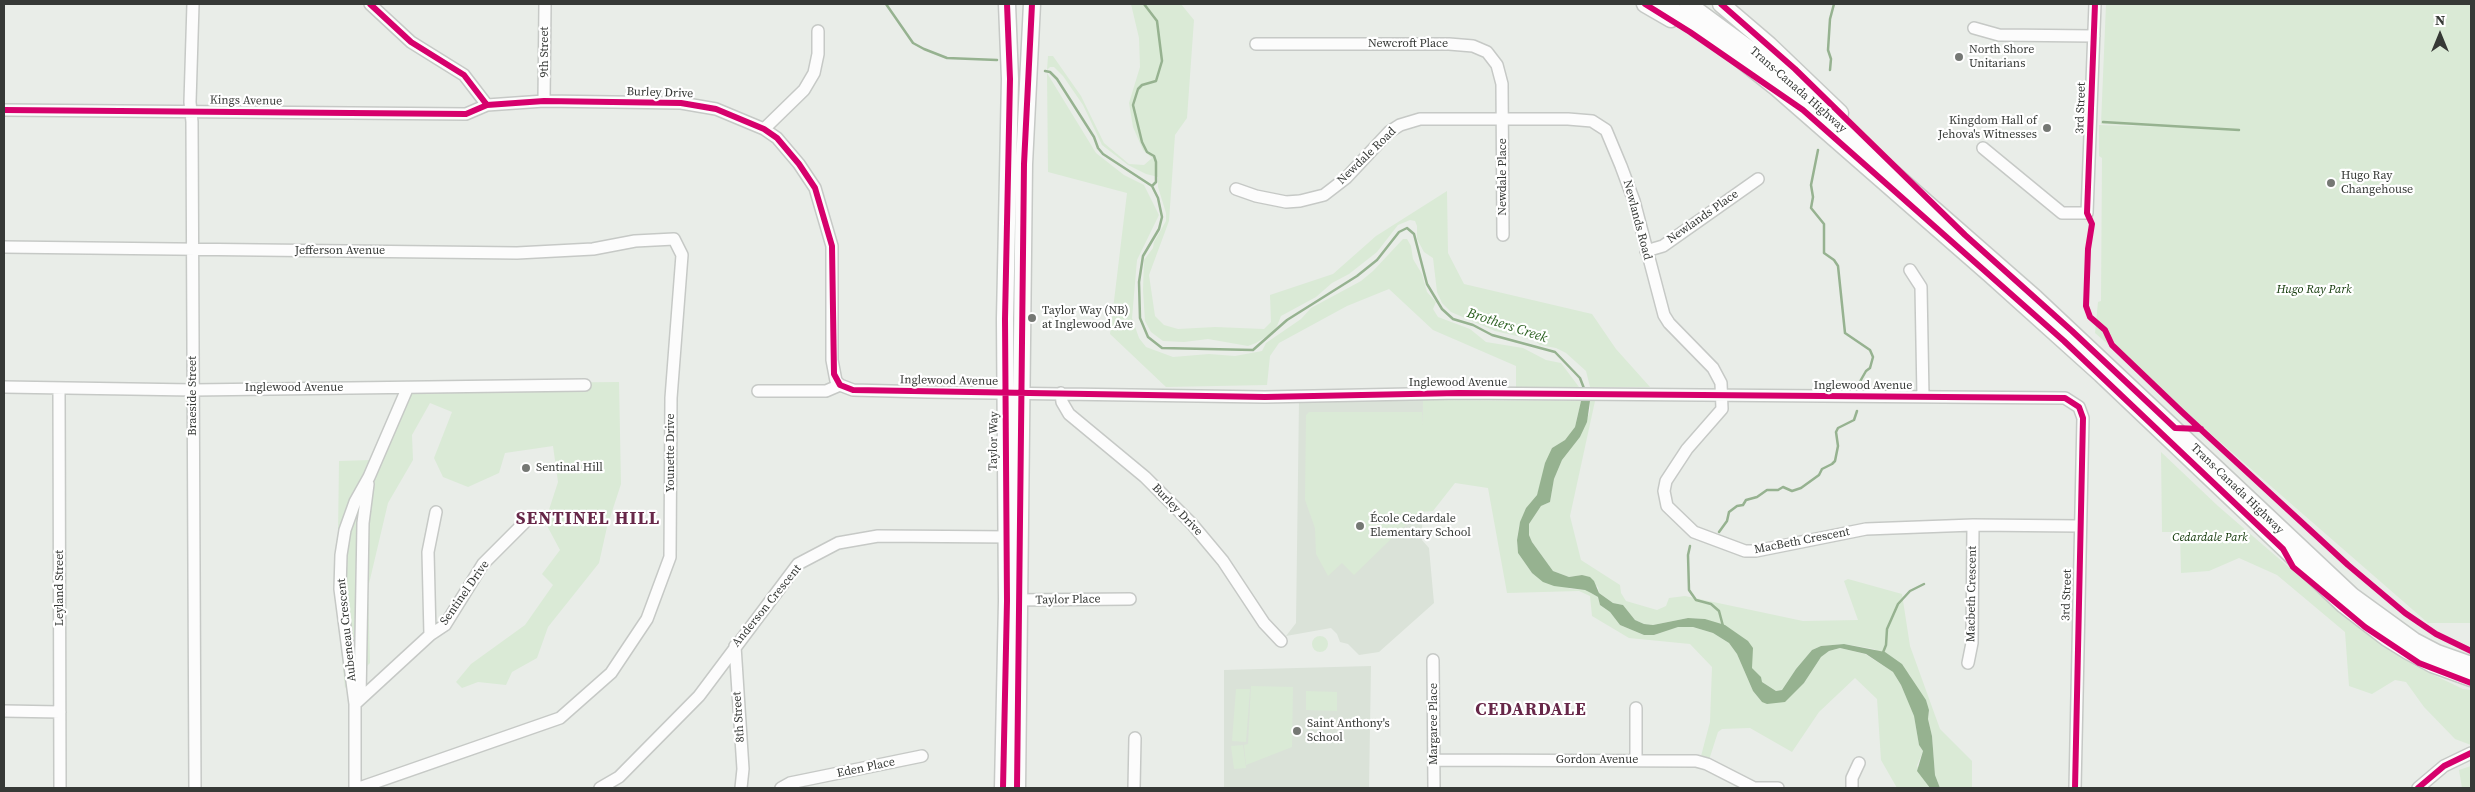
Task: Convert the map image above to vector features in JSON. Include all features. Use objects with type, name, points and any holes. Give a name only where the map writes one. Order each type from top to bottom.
[{"type":"highway","name":"Taylor Way","points":[[1012,537],[1020,450],[1013,393],[1024,316],[1025,140],[1032,4]]},
{"type":"highway","points":[[1030,56],[1042,4]]},
{"type":"highway","points":[[1645,4],[1690,32],[1803,110]]},
{"type":"highway","name":"Trans-Canada Highway","points":[[1664,4],[1724,46],[1803,110],[2033,312],[2344,605],[2387,638],[2408,651],[2432,664],[2471,678]]},
{"type":"highway","name":"Trans-Canada Highway","points":[[1688,4],[1760,57],[1965,235],[2079,338],[2352,596],[2414,641],[2437,653],[2471,666]]},
{"type":"highway","points":[[1721,4],[1795,69],[1965,235]]},
{"type":"highway","name":"Taylor Way","points":[[1007,5],[1010,79],[1013,393],[1012,537],[1017,788]]},
{"type":"highway","name":"Taylor Way","points":[[1003,788],[1013,600]]},
{"type":"street","name":"Braeside Street","points":[[193,4],[191,112],[195,788]]},
{"type":"street","points":[[370,4],[410,42],[464,75],[487,105]]},
{"type":"street","name":"9th Street","points":[[544,101],[545,4]]},
{"type":"street","name":"3rd Street","points":[[1983,148],[2062,213],[2087,213],[2095,4]]},
{"type":"street","points":[[1974,28],[1999,35],[2094,36]]},
{"type":"street","points":[[764,129],[804,90],[814,73],[818,54],[818,30]]},
{"type":"street","name":"Newcroft Place","points":[[1256,44],[1449,44],[1473,46],[1487,52],[1497,65],[1502,84],[1502,119]]},
{"type":"street","name":"Burley Drive","points":[[487,105],[544,101],[681,103],[716,109],[764,129],[776,138],[799,164],[815,188],[825,218],[832,246],[832,360],[836,381],[840,386]]},
{"type":"street","name":"Kings Avenue","points":[[4,110],[466,114],[487,105]]},
{"type":"street","name":"Newdale Road","points":[[1236,189],[1271,200],[1286,202],[1312,198],[1334,188],[1389,132],[1400,125],[1420,119],[1502,119]]},
{"type":"street","name":"Newdale Place","points":[[1502,119],[1503,235]]},
{"type":"street","name":"Newlands Road","points":[[1502,119],[1583,120],[1601,125],[1609,137],[1634,201],[1664,314],[1669,323],[1713,368],[1719,377],[1722,396]]},
{"type":"street","name":"Newlands Place","points":[[1646,251],[1662,246],[1758,179]]},
{"type":"street","name":"Jefferson Avenue","points":[[4,248],[517,253],[593,249],[635,240],[674,239]]},
{"type":"street","name":"Younette Drive","points":[[359,788],[560,718],[611,673],[647,619],[670,557],[671,398],[682,255],[674,239]]},
{"type":"street","points":[[1910,270],[1921,287],[1923,397]]},
{"type":"street","name":"Inglewood Avenue","points":[[4,387],[193,390],[407,389],[585,385]]},
{"type":"street","name":"Inglewood Avenue","points":[[758,391],[826,391],[840,386],[853,390],[1265,397],[1459,393],[2058,397],[2076,404]]},
{"type":"street","name":"Leyland Street","points":[[59,388],[60,788]]},
{"type":"street","name":"Aubeneau Crescent","points":[[358,701],[340,589],[341,555],[345,530],[355,502],[370,477],[407,389]]},
{"type":"street","name":"Burley Drive","points":[[1061,393],[1062,402],[1069,414],[1144,476],[1192,524],[1222,561],[1264,623],[1280,642]]},
{"type":"street","name":"MacBeth Crescent","points":[[1722,396],[1722,409],[1687,449],[1666,481],[1664,491],[1667,506],[1694,532],[1744,550],[1756,551],[1866,529],[1973,525],[2080,526]]},
{"type":"street","name":"3rd Street","points":[[2075,788],[2083,418],[2081,410],[2076,404]]},
{"type":"street","name":"Aubeneau Crescent","points":[[355,788],[363,523],[370,477]]},
{"type":"street","points":[[430,635],[428,552],[436,512]]},
{"type":"street","name":"Sentinel Drive","points":[[358,701],[430,635],[445,625],[483,564],[528,519]]},
{"type":"street","name":"Macbeth Crescent","points":[[1968,663],[1972,643],[1973,525]]},
{"type":"street","name":"Anderson Crescent","points":[[600,788],[620,777],[698,696],[798,564],[838,543],[878,536],[1012,537]]},
{"type":"street","name":"Taylor Place","points":[[1013,600],[1130,599]]},
{"type":"street","name":"8th Street","points":[[735,646],[743,769],[741,788]]},
{"type":"street","name":"Margaree Place","points":[[1433,660],[1434,788]]},
{"type":"street","points":[[1636,708],[1636,760]]},
{"type":"street","points":[[4,711],[60,712]]},
{"type":"street","points":[[1134,788],[1135,738]]},
{"type":"street","points":[[2418,788],[2444,766],[2471,752]]},
{"type":"street","name":"Eden Place","points":[[781,788],[790,783],[922,756]]},
{"type":"street","name":"Gordon Avenue","points":[[1434,760],[1636,760],[1701,762],[1754,788],[1778,788]]},
{"type":"street","points":[[1852,788],[1852,778],[1859,764]]},
{"type":"shaded area","name":"École Cedardale Elementary School","points":[[1299,400],[1423,400],[1422,540],[1429,548],[1434,603],[1379,652],[1359,655],[1348,644],[1340,642],[1337,634],[1331,628],[1286,636],[1296,623]]},
{"type":"shaded area","points":[[1581,401],[1590,401],[1587,422],[1580,437],[1562,460],[1554,479],[1550,502],[1541,506],[1529,524],[1529,535],[1532,542],[1553,571],[1569,577],[1582,575],[1590,577],[1594,581],[1599,593],[1613,603],[1623,605],[1635,620],[1644,624],[1653,625],[1688,618],[1705,619],[1725,625],[1748,641],[1753,648],[1752,668],[1761,677],[1762,682],[1776,691],[1782,690],[1812,650],[1821,646],[1844,644],[1885,652],[1902,664],[1926,700],[1929,710],[1928,719],[1932,736],[1935,775],[1940,788],[1930,788],[1917,771],[1923,751],[1919,745],[1914,716],[1901,685],[1893,672],[1866,654],[1840,648],[1829,651],[1821,657],[1804,683],[1785,702],[1767,704],[1762,702],[1753,691],[1737,654],[1729,643],[1713,633],[1693,627],[1678,627],[1654,635],[1644,635],[1620,625],[1610,612],[1600,605],[1598,597],[1591,593],[1585,590],[1554,586],[1543,582],[1532,573],[1518,553],[1517,540],[1520,522],[1526,508],[1537,495],[1545,463],[1552,448],[1565,440],[1575,427]]},
{"type":"shaded area","name":"Saint Anthony's School","points":[[1371,666],[1369,788],[1224,788],[1224,670]]},
{"type":"green space","points":[[1131,4],[1181,4],[1194,20],[1187,118],[1175,135],[1169,221],[1149,275],[1155,316],[1164,325],[1178,329],[1215,327],[1264,329],[1271,322],[1270,295],[1333,274],[1376,236],[1447,191],[1448,253],[1464,284],[1592,314],[1616,349],[1650,387],[1590,387],[1586,371],[1566,353],[1556,348],[1540,345],[1534,340],[1495,331],[1451,312],[1442,303],[1437,292],[1433,258],[1424,252],[1417,239],[1415,221],[1410,220],[1398,225],[1377,252],[1349,274],[1332,283],[1316,297],[1281,316],[1272,333],[1256,343],[1248,346],[1208,339],[1184,342],[1163,341],[1151,332],[1145,321],[1143,290],[1144,260],[1153,248],[1154,242],[1166,221],[1166,213],[1158,187],[1158,177],[1146,174],[1128,165],[1102,145],[1083,105],[1063,76],[1054,67],[1050,67],[1047,70],[1048,56],[1053,56],[1081,96],[1104,143],[1129,164],[1144,165],[1152,158],[1143,150],[1133,127],[1129,103],[1140,67],[1139,38]]},
{"type":"green space","name":"Hugo Ray Park","points":[[2106,4],[2471,4],[2471,623],[2428,623],[2095,333],[2098,302],[2101,301],[2102,158],[2099,156],[2099,125],[2165,127],[2101,124]]},
{"type":"green space","points":[[1047,73],[1096,153],[1124,175],[1144,185],[1159,215],[1137,260],[1132,318],[1139,338],[1146,347],[1173,357],[1209,354],[1235,356],[1262,351],[1266,343],[1301,319],[1311,308],[1361,281],[1403,239],[1407,239],[1411,246],[1413,259],[1422,274],[1427,292],[1436,302],[1433,309],[1438,317],[1470,329],[1486,342],[1523,348],[1546,360],[1561,363],[1579,387],[1516,387],[1516,366],[1433,330],[1389,289],[1347,306],[1279,343],[1270,356],[1267,385],[1166,387],[1110,334],[1127,193],[1048,172]]},
{"type":"green space","points":[[619,382],[621,484],[607,527],[599,563],[548,627],[537,658],[512,672],[506,685],[478,682],[462,688],[456,682],[471,664],[525,625],[553,585],[542,574],[560,550],[545,522],[558,482],[553,446],[505,453],[499,473],[468,487],[443,477],[434,458],[452,412],[430,403],[412,435],[413,460],[388,503],[368,588],[370,663],[345,688],[337,607],[339,461],[371,460],[405,384]]},
{"type":"green space","points":[[1423,400],[1581,401],[1575,427],[1565,440],[1552,448],[1537,495],[1526,508],[1519,526],[1518,553],[1532,573],[1571,589],[1585,590],[1591,593],[1598,597],[1600,605],[1610,612],[1620,625],[1644,635],[1654,635],[1677,627],[1693,627],[1713,633],[1729,643],[1737,654],[1753,691],[1762,702],[1795,691],[1804,683],[1821,657],[1829,651],[1840,648],[1865,654],[1893,672],[1901,685],[1914,716],[1919,745],[1923,751],[1917,766],[1930,788],[1897,788],[1881,760],[1877,699],[1855,678],[1819,712],[1792,752],[1750,728],[1722,729],[1718,732],[1709,760],[1701,756],[1710,722],[1712,667],[1690,644],[1629,638],[1592,616],[1590,596],[1579,591],[1507,593],[1488,488],[1455,483],[1433,511],[1421,512],[1421,510],[1354,575],[1342,563],[1328,576],[1316,554],[1315,528],[1305,500],[1306,415],[1309,412],[1422,412],[1423,425]]},
{"type":"green space","points":[[1590,401],[1595,401],[1570,516],[1581,560],[1620,585],[1621,593],[1626,601],[1657,610],[1666,606],[1669,598],[1685,596],[1803,621],[1858,620],[1844,581],[1848,579],[1902,594],[1910,646],[1940,729],[1972,761],[1972,788],[1940,788],[1935,775],[1932,736],[1928,719],[1929,710],[1926,701],[1914,686],[1910,675],[1874,649],[1844,644],[1821,646],[1812,650],[1782,690],[1776,691],[1762,682],[1752,668],[1752,648],[1705,619],[1688,618],[1653,625],[1644,624],[1635,620],[1623,605],[1613,603],[1599,593],[1598,587],[1582,575],[1569,577],[1553,571],[1532,542],[1529,535],[1529,524],[1541,506],[1550,502],[1554,479],[1562,460],[1580,437],[1590,411]]},
{"type":"green space","name":"Cedardale Park","points":[[2161,452],[2218,506],[2358,627],[2415,666],[2463,689],[2471,690],[2471,745],[2455,739],[2424,707],[2406,682],[2395,680],[2372,694],[2349,686],[2345,632],[2277,575],[2239,558],[2209,571],[2181,573],[2180,532],[2162,532]]},
{"type":"green space","points":[[1317,636],[1323,636],[1328,641],[1326,650],[1317,652],[1312,647],[1312,641]]},
{"type":"green space","points":[[1251,686],[1293,687],[1292,747],[1246,765],[1244,745],[1248,744]]},
{"type":"green space","points":[[1236,689],[1250,689],[1246,742],[1232,741]]},
{"type":"green space","points":[[1306,691],[1337,692],[1337,711],[1306,710]]},
{"type":"green space","points":[[1243,745],[1246,768],[1234,769],[1231,746]]},
{"type":"green space","points":[[2471,766],[2471,788],[2462,788],[2459,770]]},
{"type":"waterway","name":"Brothers Creek","points":[[886,4],[913,43],[924,49],[947,58],[997,60]]},
{"type":"waterway","points":[[1144,4],[1157,21],[1162,61],[1156,81],[1142,85],[1138,89],[1133,105],[1142,142],[1147,152],[1154,156],[1156,162],[1156,182],[1152,186]]},
{"type":"waterway","points":[[1830,70],[1831,59],[1828,50],[1830,19],[1834,4]]},
{"type":"waterway","name":"Brothers Creek","points":[[1045,71],[1050,72],[1057,79],[1103,154],[1152,186],[1158,198],[1162,217],[1159,229],[1143,256],[1139,282],[1140,318],[1148,337],[1162,348],[1253,350],[1287,320],[1357,276],[1377,260],[1399,232],[1407,228],[1414,234],[1427,284],[1442,309],[1453,319],[1473,325],[1492,335],[1555,352],[1580,378],[1585,391]]},
{"type":"waterway","points":[[2103,122],[2239,130]]},
{"type":"waterway","points":[[1818,150],[1811,185],[1813,197],[1811,208],[1824,224],[1824,253],[1834,260],[1838,266],[1845,333],[1870,350],[1873,357],[1870,368],[1866,371],[1858,385]]},
{"type":"waterway","points":[[1719,532],[1727,521],[1729,512],[1737,506],[1743,505],[1746,500],[1757,497],[1767,490],[1778,490],[1783,487],[1792,491],[1801,488],[1819,475],[1822,469],[1832,464],[1835,461],[1838,446],[1836,432],[1838,428],[1854,420],[1857,411]]},
{"type":"waterway","points":[[1690,546],[1688,555],[1689,590],[1696,600],[1711,604],[1719,611],[1723,626]]},
{"type":"waterway","points":[[1882,655],[1886,645],[1887,629],[1898,604],[1910,591],[1924,584]]},
{"type":"cycle path","points":[[370,4],[411,42],[464,75],[487,105]]},
{"type":"cycle path","points":[[1003,788],[1007,601],[1005,319],[1010,79],[1007,4]]},
{"type":"cycle path","points":[[1017,788],[1024,164],[1032,4]]},
{"type":"cycle path","points":[[1645,4],[1690,32],[1803,110],[2064,341],[2283,549],[2293,567],[2365,627],[2419,663],[2471,683]]},
{"type":"cycle path","points":[[1721,4],[1795,69],[1965,235],[2072,331],[2175,428],[2201,429]]},
{"type":"cycle path","points":[[2095,4],[2087,213],[2092,224],[2088,249],[2086,306],[2090,317],[2105,330],[2112,345],[2348,565],[2405,613],[2436,634],[2471,651]]},
{"type":"cycle path","points":[[4,110],[466,114],[487,105],[544,101],[681,103],[716,109],[764,129],[777,138],[799,164],[815,188],[832,246],[834,374],[840,385],[853,390],[1265,397],[1459,393],[2065,398],[2079,407],[2083,418],[2075,788]]},
{"type":"cycle path","points":[[2418,788],[2444,766],[2471,753]]},
{"type":"place","name":"North Shore Unitarians","points":[[1959,57]]},
{"type":"place","name":"Kingdom Hall of Jehova's Witnesses","points":[[2047,128]]},
{"type":"place","name":"Hugo Ray Changehouse","points":[[2331,183]]},
{"type":"place","name":"Taylor Way (NB) at Inglewood Ave","points":[[1032,318]]},
{"type":"place","name":"Sentinal Hill","points":[[526,468]]},
{"type":"place","name":"École Cedardale Elementary School","points":[[1360,526]]},
{"type":"place","name":"Saint Anthony's School","points":[[1297,731]]},
{"type":"district","name":"SENTINEL HILL","points":[[588,519]]},
{"type":"district","name":"CEDARDALE","points":[[1531,710]]}]
